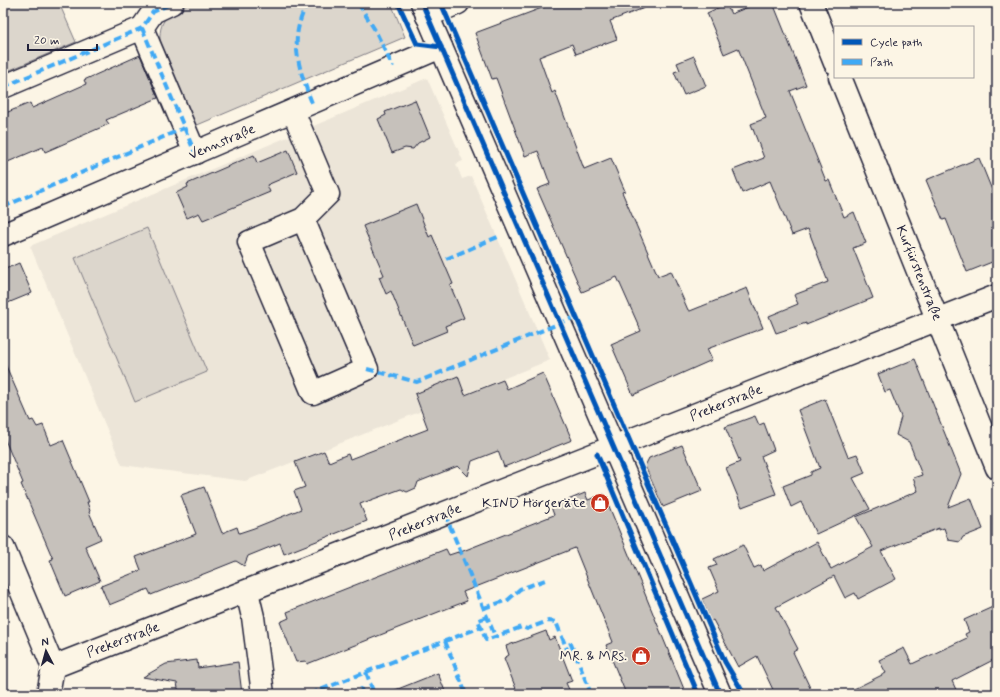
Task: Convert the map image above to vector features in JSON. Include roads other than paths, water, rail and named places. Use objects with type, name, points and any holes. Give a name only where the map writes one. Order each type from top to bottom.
[{"type":"street","points":[[3,87],[142,28],[153,12],[172,3]]},
{"type":"street","points":[[458,3],[425,9],[720,694]]},
{"type":"street","points":[[811,3],[834,60]]},
{"type":"street","points":[[142,28],[195,153]]},
{"type":"street","name":"Vennstraße","points":[[3,235],[441,47]]},
{"type":"street","name":"Kurfürstenstraße","points":[[840,78],[997,468]]},
{"type":"street","points":[[293,111],[328,194],[303,219],[249,242],[313,393],[367,370],[303,219]]},
{"type":"street","name":"Prekerstraße","points":[[53,667],[997,296]]},
{"type":"street","points":[[3,547],[53,667],[48,694]]},
{"type":"street","points":[[247,592],[253,617],[263,694]]},
{"type":"place","name":"KIND Hörgeräte","points":[[600,503]]},
{"type":"place","name":"MR. & MRs.","points":[[641,656]]}]
